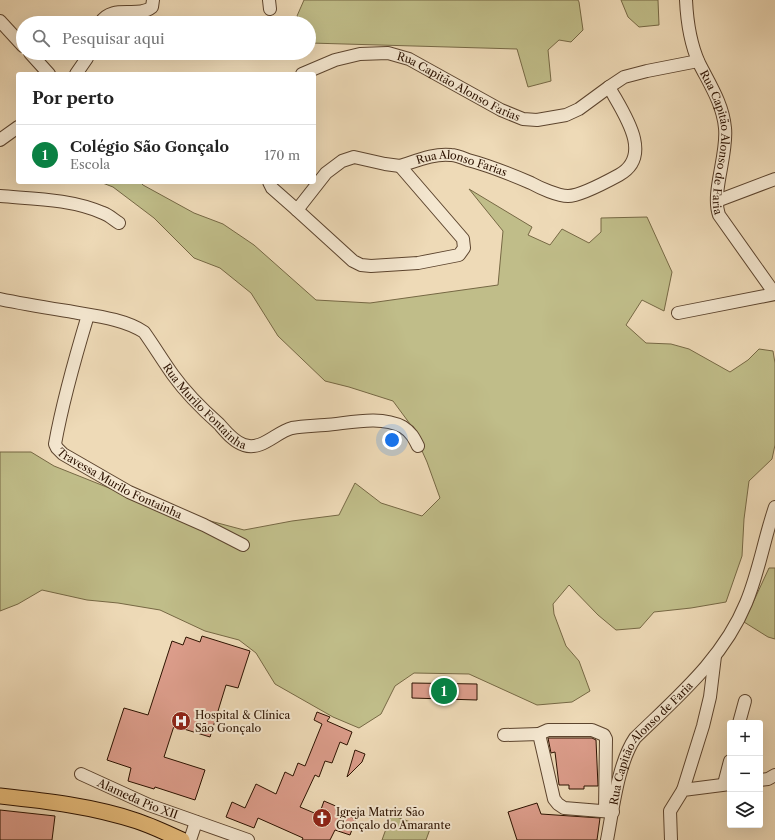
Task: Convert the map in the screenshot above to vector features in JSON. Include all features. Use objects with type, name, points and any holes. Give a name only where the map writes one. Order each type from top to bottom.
[{"type":"main road","points":[[0,796],[74,805],[105,812],[147,824],[182,840]]},
{"type":"street","points":[[108,16],[110,14],[125,11],[138,12],[148,10],[152,7],[153,0]]},
{"type":"street","name":"Rua Capitão Alonso de Faria","points":[[686,0],[690,36],[698,61],[720,105],[726,127],[725,148],[716,209],[775,294]]},
{"type":"street","points":[[0,21],[16,38]]},
{"type":"street","name":"Rua Capitão Alonso Farias","points":[[307,72],[335,60],[360,54],[388,53],[409,59],[501,110],[523,119],[537,120],[566,115],[579,109],[609,87]]},
{"type":"street","points":[[36,60],[47,72]]},
{"type":"street","points":[[77,72],[85,60]]},
{"type":"street","points":[[609,87],[624,77],[698,61]]},
{"type":"street","name":"Rua Alonso Farias","points":[[297,210],[353,261],[361,265],[371,266],[418,263],[459,256],[464,248],[463,239],[400,166],[432,156],[451,155],[492,166],[551,191],[569,196],[585,191],[624,172],[633,161],[635,145],[632,128],[609,87]]},
{"type":"street","points":[[2,135],[16,128]]},
{"type":"street","points":[[270,184],[272,188],[297,210],[326,173],[342,161],[354,157],[400,166]]},
{"type":"street","points":[[716,201],[775,180]]},
{"type":"street","points":[[0,196],[56,200],[104,213],[119,223]]},
{"type":"street","points":[[678,313],[775,294]]},
{"type":"street","name":"Rua Murilo Fontainha","points":[[0,299],[130,324],[144,332],[173,376],[194,401],[237,441],[245,446],[255,446],[266,442],[279,433],[291,429],[366,421],[388,423],[403,427],[411,432],[418,446]]},
{"type":"street","name":"Travessa Murilo Fontainha","points":[[88,315],[67,383],[55,444],[56,448],[63,454],[129,492],[204,525],[243,545]]},
{"type":"street","name":"Rua Capitão Alonso de Faria","points":[[607,840],[609,811],[628,748],[635,738],[699,675],[715,656],[736,625],[746,602],[775,507]]},
{"type":"street","name":"Rua Capitão Alonso de Faria","points":[[671,840],[670,811],[683,790],[703,726],[710,697],[715,656]]},
{"type":"street","points":[[740,720],[745,701]]},
{"type":"street","points":[[504,735],[539,734],[548,730],[592,730],[604,735],[606,739],[609,811],[564,808],[558,804],[554,799],[539,734]]},
{"type":"street","name":"Alameda Pio XII","points":[[81,774],[149,805],[248,840]]},
{"type":"street","points":[[763,780],[768,779],[775,775]]},
{"type":"street","points":[[683,790],[727,784]]},
{"type":"street","points":[[190,840],[196,822]]},
{"type":"shaded area","points":[[304,0],[578,0],[583,30],[571,42],[559,40],[548,50],[551,81],[528,87],[517,49],[316,43],[316,16],[297,16]]},
{"type":"shaded area","points":[[621,0],[658,0],[659,25],[639,27],[628,17]]},
{"type":"shaded area","points":[[105,184],[142,184],[194,213],[223,224],[254,245],[316,300],[370,303],[498,285],[503,231],[469,189],[532,227],[528,235],[550,245],[562,229],[589,243],[601,232],[601,218],[647,217],[672,272],[664,311],[642,300],[626,325],[646,343],[671,344],[689,349],[730,372],[748,360],[759,349],[773,351],[775,363],[775,445],[772,459],[749,481],[744,519],[742,556],[726,602],[654,612],[640,628],[616,630],[598,615],[569,585],[553,604],[554,614],[566,646],[579,661],[590,691],[572,702],[537,705],[469,674],[414,673],[395,686],[381,714],[359,728],[333,717],[275,684],[256,653],[239,640],[205,631],[160,610],[118,603],[87,600],[42,590],[18,604],[0,611],[0,452],[31,452],[54,466],[154,506],[244,530],[292,521],[339,515],[355,483],[381,503],[422,516],[440,498],[427,462],[410,424],[393,401],[325,381],[278,336],[251,293],[220,268],[194,258],[154,218],[113,187]]},
{"type":"shaded area","points":[[769,568],[775,568],[775,639],[768,637],[744,622]]},
{"type":"shaded area","points":[[391,815],[430,829],[426,840],[382,840]]},
{"type":"building","name":"Hospital & Clínica São Gonçalo","points":[[202,636],[250,651],[238,688],[226,685],[210,737],[174,726],[164,757],[205,770],[195,800],[155,787],[154,789],[128,781],[131,768],[107,760],[124,708],[148,715],[172,641],[183,645],[186,637],[200,642]]},
{"type":"building","points":[[412,683],[477,684],[477,700],[412,698]]},
{"type":"building","points":[[317,712],[330,717],[327,721],[352,732],[347,745],[340,742],[332,763],[325,761],[319,777],[315,775],[300,807],[319,815],[324,801],[338,807],[336,811],[356,819],[350,835],[335,830],[330,840],[302,840],[303,838],[258,818],[254,828],[226,817],[232,802],[245,808],[256,784],[276,794],[285,772],[293,776],[298,763],[305,766],[322,724],[314,720]]},
{"type":"building","points":[[548,738],[592,738],[596,740],[598,786],[584,786],[584,789],[569,789],[569,785],[559,785],[555,752],[551,753]]},
{"type":"building","points":[[355,750],[365,754],[362,762],[347,777]]},
{"type":"building","points":[[537,803],[541,814],[600,818],[597,840],[517,840],[508,812]]},
{"type":"building","points":[[0,810],[55,816],[52,840],[0,840]]},
{"type":"place","name":"Colégio São Gonçalo","points":[[444,691]]},
{"type":"place","name":"Hospital & Clínica São Gonçalo","points":[[181,721]]},
{"type":"place","name":"Igreja Matriz São Gonçalo do Amarante","points":[[322,818]]}]
